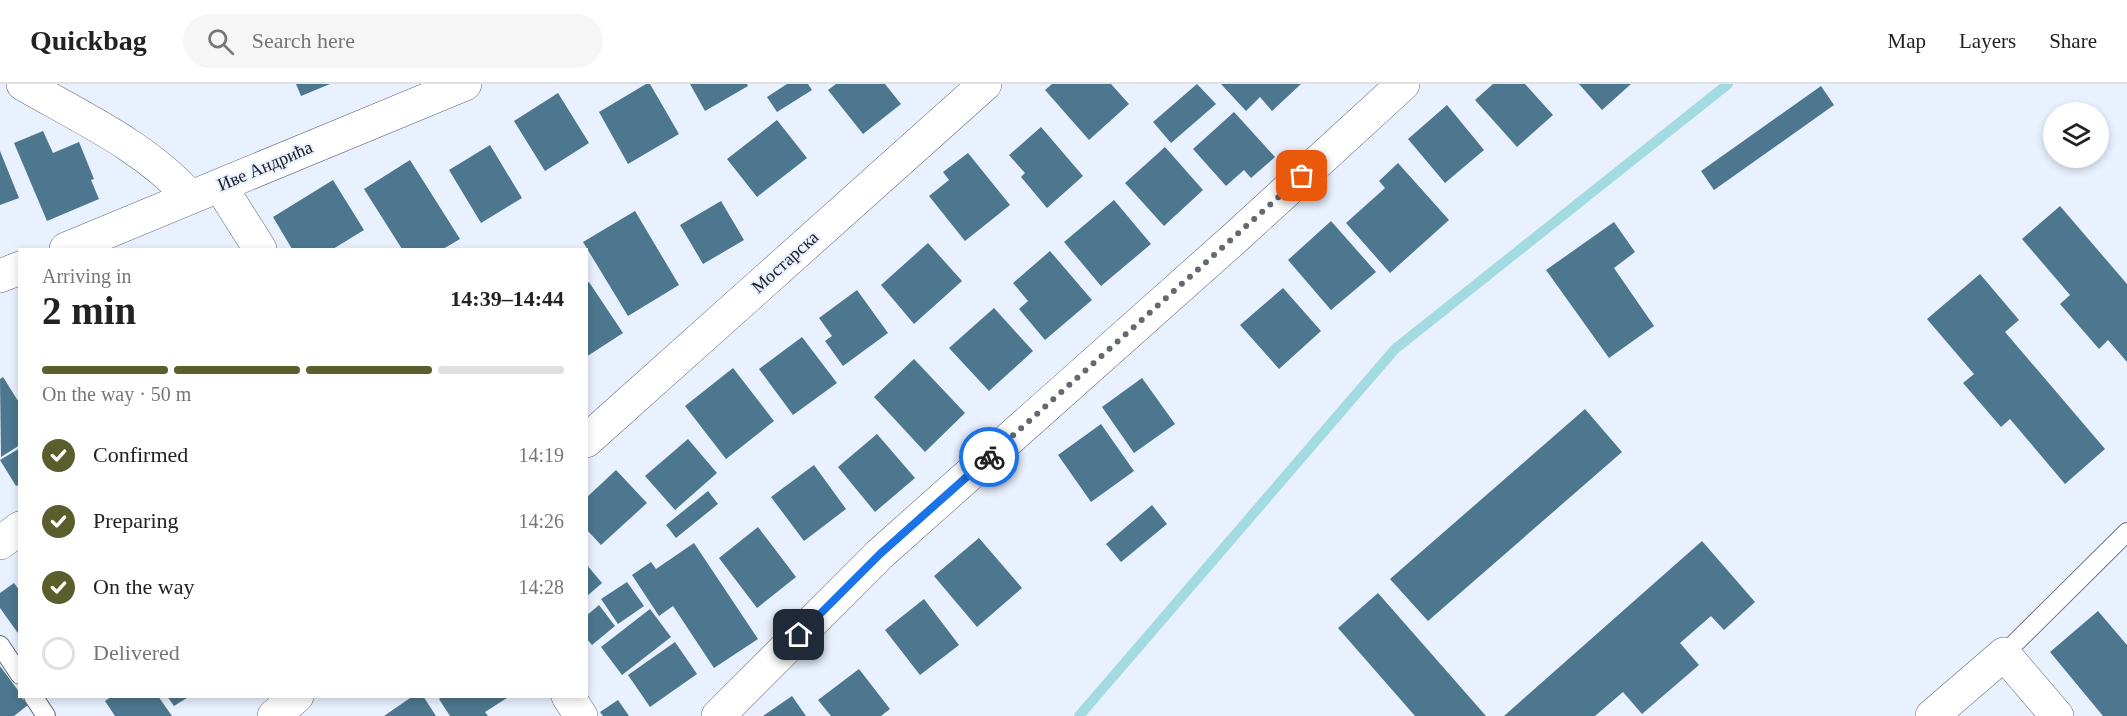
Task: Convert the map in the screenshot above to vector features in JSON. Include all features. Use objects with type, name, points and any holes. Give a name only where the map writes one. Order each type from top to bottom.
[{"type":"street","points":[[23,84],[148,157],[174,179],[205,192],[259,248]]},
{"type":"street","name":"Иве Андрића","points":[[68,248],[465,84]]},
{"type":"street","name":"Мостарска","points":[[588,439],[985,84]]},
{"type":"street","points":[[718,716],[880,554],[1236,237],[1403,84]]},
{"type":"street","points":[[0,276],[18,269]]},
{"type":"street","points":[[0,543],[18,530]]},
{"type":"street","points":[[1932,716],[2004,654],[2057,716]]},
{"type":"street","points":[[274,716],[295,698]]},
{"type":"street","points":[[569,698],[581,716]]},
{"type":"lane","points":[[2004,654],[2127,532]]},
{"type":"lane","points":[[0,645],[18,672]]},
{"type":"lane","points":[[34,698],[46,716]]},
{"type":"building","points":[[296,84],[330,84],[301,96]]},
{"type":"building","points":[[646,84],[650,84],[679,134],[628,164],[599,112]]},
{"type":"building","points":[[690,84],[747,84],[748,86],[705,111]]},
{"type":"building","points":[[787,84],[808,84],[812,90],[777,112],[767,97]]},
{"type":"building","points":[[836,84],[885,84],[901,104],[863,134],[828,90]]},
{"type":"building","points":[[1052,84],[1111,84],[1129,104],[1089,140],[1045,90]]},
{"type":"building","points":[[1197,84],[1216,104],[1171,143],[1153,122]]},
{"type":"building","points":[[1221,84],[1301,84],[1272,111],[1260,97],[1246,111]]},
{"type":"building","points":[[1493,84],[1525,84],[1553,115],[1517,147],[1475,100]]},
{"type":"building","points":[[1579,84],[1631,84],[1602,110]]},
{"type":"building","points":[[1821,86],[1834,105],[1714,190],[1701,171]]},
{"type":"building","points":[[558,93],[589,143],[545,171],[514,121]]},
{"type":"building","points":[[1447,105],[1484,150],[1445,183],[1408,139]]},
{"type":"building","points":[[1234,112],[1275,157],[1251,178],[1244,170],[1226,186],[1193,149]]},
{"type":"building","points":[[777,120],[807,158],[757,197],[727,159]]},
{"type":"building","points":[[1041,127],[1083,176],[1047,208],[1021,177],[1025,173],[1009,155]]},
{"type":"building","points":[[43,131],[53,153],[79,142],[94,179],[91,180],[99,199],[47,221],[14,143]]},
{"type":"building","points":[[490,145],[522,198],[481,223],[449,170]]},
{"type":"building","points":[[1165,147],[1203,190],[1164,226],[1125,183]]},
{"type":"building","points":[[0,151],[19,198],[0,205]]},
{"type":"building","points":[[968,153],[1010,205],[965,241],[929,196],[949,180],[943,172]]},
{"type":"building","points":[[410,160],[460,239],[445,248],[401,248],[364,189]]},
{"type":"building","points":[[1398,163],[1449,220],[1390,273],[1346,223],[1385,188],[1379,181]]},
{"type":"building","points":[[333,180],[364,230],[335,248],[291,248],[273,217]]},
{"type":"building","points":[[1114,200],[1151,244],[1101,286],[1064,242]]},
{"type":"building","points":[[721,201],[744,240],[703,264],[680,225]]},
{"type":"building","points":[[2060,206],[2127,284],[2127,362],[2108,340],[2099,349],[2060,304],[2070,295],[2022,239]]},
{"type":"building","points":[[635,211],[679,285],[628,316],[583,242]]},
{"type":"building","points":[[1331,221],[1376,272],[1331,310],[1288,260]]},
{"type":"building","points":[[1614,222],[1635,252],[1614,268],[1654,326],[1609,358],[1546,270]]},
{"type":"building","points":[[928,243],[962,281],[914,324],[881,285]]},
{"type":"building","points":[[1050,251],[1092,300],[1045,340],[1019,309],[1028,301],[1013,283]]},
{"type":"building","points":[[1980,274],[2019,320],[2005,332],[2105,449],[2065,484],[2010,419],[2001,427],[1963,383],[1974,374],[1927,319]]},
{"type":"building","points":[[588,282],[623,333],[588,356]]},
{"type":"building","points":[[1283,288],[1321,331],[1279,369],[1240,325]]},
{"type":"building","points":[[857,290],[888,333],[843,366],[825,341],[832,336],[819,318]]},
{"type":"building","points":[[994,308],[1033,351],[989,391],[949,348]]},
{"type":"building","points":[[802,337],[837,383],[793,415],[759,369]]},
{"type":"building","points":[[914,359],[965,413],[925,452],[874,397]]},
{"type":"building","points":[[733,368],[774,421],[726,459],[685,406]]},
{"type":"building","points":[[3,377],[18,401],[18,446],[1,457],[0,379]]},
{"type":"building","points":[[1142,378],[1175,424],[1134,453],[1102,407]]},
{"type":"building","points":[[1585,409],[1622,452],[1428,621],[1390,579]]},
{"type":"building","points":[[1101,424],[1134,471],[1091,502],[1058,455]]},
{"type":"building","points":[[877,434],[915,478],[875,512],[838,467]]},
{"type":"building","points":[[688,439],[717,473],[675,510],[645,476]]},
{"type":"building","points":[[18,449],[18,485],[16,486],[0,460]]},
{"type":"building","points":[[814,465],[846,509],[804,541],[771,497]]},
{"type":"building","points":[[616,470],[647,503],[601,545],[588,531],[588,496]]},
{"type":"building","points":[[708,491],[718,504],[676,538],[666,525]]},
{"type":"building","points":[[1152,505],[1167,524],[1121,562],[1106,544]]},
{"type":"building","points":[[758,527],[796,577],[757,608],[719,558]]},
{"type":"building","points":[[979,538],[1022,588],[977,627],[934,576]]},
{"type":"building","points":[[1702,541],[1755,602],[1724,630],[1711,616],[1680,643],[1699,665],[1642,714],[1623,692],[1595,716],[1504,716]]},
{"type":"building","points":[[694,543],[758,639],[714,668],[673,606],[659,616],[632,575],[651,562],[656,569]]},
{"type":"building","points":[[588,566],[602,583],[588,595]]},
{"type":"building","points":[[627,582],[644,606],[618,624],[601,599]]},
{"type":"building","points":[[14,583],[18,588],[18,633],[0,608],[0,593]]},
{"type":"building","points":[[1378,593],[1486,716],[1415,716],[1338,628]]},
{"type":"building","points":[[924,599],[959,645],[920,675],[885,630]]},
{"type":"building","points":[[599,605],[615,626],[592,645],[588,640],[588,614]]},
{"type":"building","points":[[650,609],[671,637],[622,675],[601,647]]},
{"type":"building","points":[[2098,611],[2127,645],[2127,716],[2103,716],[2050,652]]},
{"type":"building","points":[[675,642],[697,674],[650,707],[628,675]]},
{"type":"building","points":[[0,666],[18,690],[18,698],[22,698],[28,705],[14,716],[0,716]]},
{"type":"building","points":[[859,669],[890,709],[881,716],[831,716],[818,700]]},
{"type":"building","points":[[792,696],[806,716],[763,716]]},
{"type":"building","points":[[109,698],[159,698],[172,716],[115,716],[105,701]]},
{"type":"building","points":[[168,698],[187,698],[174,706]]},
{"type":"building","points":[[410,698],[424,698],[436,716],[384,716]]},
{"type":"building","points":[[507,698],[485,712],[488,716],[450,716],[439,699]]},
{"type":"building","points":[[618,700],[629,716],[603,716],[600,712]]},
{"type":"waterway","points":[[1079,716],[1395,349],[1728,84]]},
{"type":"way so far","points":[[989,457],[1302,176]]},
{"type":"route","points":[[799,635],[880,554],[989,457]]}]
